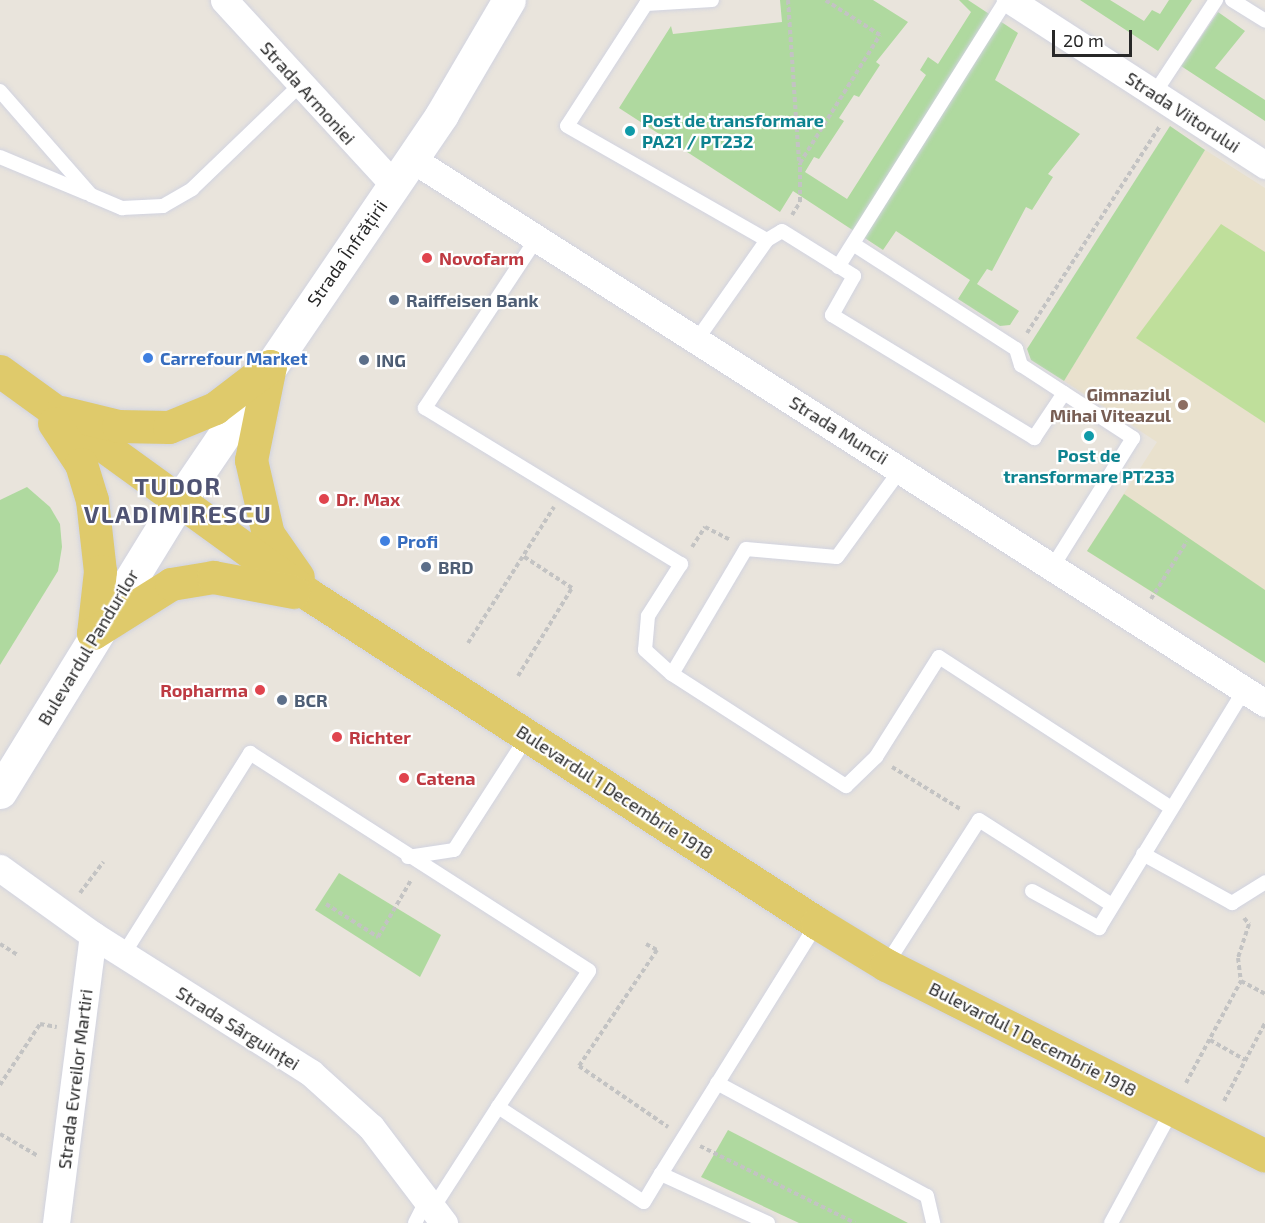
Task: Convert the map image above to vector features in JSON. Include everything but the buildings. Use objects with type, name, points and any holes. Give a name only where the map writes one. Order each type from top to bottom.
[{"type":"main road","points":[[45,408],[118,426],[169,427],[214,408],[270,366]]},
{"type":"main road","points":[[270,366],[251,459],[256,497],[268,534],[311,596]]},
{"type":"main road","name":"Bulevardul 1 Decembrie 1918","points":[[4,383],[45,408],[311,596],[817,923],[886,965],[1179,1096],[1265,1156]]},
{"type":"main road","points":[[45,408],[81,464],[92,500],[100,572],[93,633]]},
{"type":"main road","points":[[93,633],[148,594],[213,577],[311,596]]},
{"type":"street","name":"Strada Armoniei","points":[[224,0],[394,185]]},
{"type":"street","name":"Strada Înfrățirii","points":[[178,503],[412,159],[509,0]]},
{"type":"street","name":"Strada Viitorului","points":[[1008,0],[1265,165]]},
{"type":"street","name":"Strada Muncii","points":[[412,159],[535,241],[901,469],[1254,696]]},
{"type":"street","name":"Bulevardul Pandurilor","points":[[0,792],[93,633],[178,503]]},
{"type":"street","name":"Strada Sârguinței","points":[[0,868],[123,955],[311,1073],[371,1127],[430,1213]]},
{"type":"street","name":"Strada Evreilor Martiri","points":[[56,1223],[93,935]]},
{"type":"lane","points":[[712,0],[646,4],[567,126],[767,240]]},
{"type":"lane","points":[[838,267],[1008,0]]},
{"type":"lane","points":[[1154,94],[1216,0]]},
{"type":"lane","points":[[1232,0],[1265,21]]},
{"type":"lane","points":[[0,157],[122,208],[162,206],[192,189],[300,85]]},
{"type":"lane","points":[[0,91],[91,195]]},
{"type":"lane","points":[[696,341],[767,240],[782,231],[854,276],[832,315],[1034,438],[1064,393]]},
{"type":"lane","points":[[535,241],[425,408],[681,564],[648,616],[645,650],[672,674],[846,786],[876,757],[939,657],[1170,807]]},
{"type":"lane","points":[[853,244],[1016,349],[1021,365],[1132,438],[1053,566]]},
{"type":"lane","points":[[672,674],[746,549],[837,557],[901,469]]},
{"type":"lane","points":[[1032,891],[1100,928],[1170,807],[1254,696]]},
{"type":"lane","points":[[408,856],[454,850],[528,735]]},
{"type":"lane","points":[[123,955],[250,753],[589,971],[430,1213]]},
{"type":"lane","points":[[886,965],[979,820],[1112,905]]},
{"type":"lane","points":[[1143,854],[1232,903],[1265,882]]},
{"type":"lane","points":[[498,1107],[644,1202],[817,923]]},
{"type":"lane","points":[[717,1083],[927,1196],[933,1223]]},
{"type":"lane","points":[[1111,1223],[1179,1096]]},
{"type":"lane","points":[[661,1174],[768,1223]]},
{"type":"path","points":[[782,231],[800,202],[800,163],[788,0]]},
{"type":"path","points":[[800,163],[880,35],[825,0]]},
{"type":"path","points":[[1016,349],[1164,119]]},
{"type":"path","points":[[468,643],[541,527]]},
{"type":"path","points":[[681,564],[705,527],[746,549]]},
{"type":"path","points":[[1148,605],[1187,541]]},
{"type":"path","points":[[518,676],[572,588],[523,556]]},
{"type":"path","points":[[910,778],[979,820]]},
{"type":"path","points":[[74,901],[103,862]]},
{"type":"path","points":[[326,904],[378,937],[420,864]]},
{"type":"path","points":[[1179,1096],[1241,981],[1238,958],[1249,924],[1232,903]]},
{"type":"path","points":[[0,944],[19,956]]},
{"type":"path","points":[[646,944],[657,950],[579,1066],[684,1138],[855,1223]]},
{"type":"path","points":[[1241,981],[1265,994]]},
{"type":"path","points":[[1224,1101],[1265,1023]]},
{"type":"path","points":[[0,1084],[40,1024],[65,1028]]},
{"type":"path","points":[[1209,1040],[1246,1060]]},
{"type":"path","points":[[0,1134],[46,1161]]},
{"type":"shaded area","name":"Gimnaziul Mihai Viteazul","points":[[1205,150],[1265,188],[1265,663],[1087,551],[1157,442],[1064,381]]},
{"type":"green space","points":[[780,0],[873,0],[908,22],[876,62],[880,65],[859,97],[854,95],[839,118],[844,121],[819,159],[814,157],[805,172],[847,199],[926,75],[920,70],[928,57],[938,64],[971,12],[959,0],[968,0],[1018,33],[995,80],[1080,134],[1048,174],[1053,177],[1032,210],[1026,207],[992,271],[987,269],[977,284],[1019,311],[1010,325],[1000,326],[958,299],[970,280],[896,231],[883,250],[793,191],[780,212],[619,108],[671,26],[673,34],[782,22]]},
{"type":"green space","points":[[1080,0],[1110,0],[1144,21],[1152,10],[1160,14],[1169,0],[1192,0],[1158,51]]},
{"type":"green space","points":[[1218,12],[1245,31],[1215,68],[1265,100],[1265,121],[1181,66]]},
{"type":"green space","points":[[1170,126],[1205,150],[1064,381],[1031,360],[1027,349]]},
{"type":"green space","points":[[1221,224],[1265,252],[1265,423],[1136,338]]},
{"type":"green space","points":[[27,487],[50,507],[60,524],[62,547],[58,571],[0,665],[0,500]]},
{"type":"green space","points":[[1124,494],[1265,590],[1265,663],[1087,551]]},
{"type":"green space","points":[[339,873],[441,935],[420,977],[315,910]]},
{"type":"green space","points":[[728,1130],[908,1223],[799,1223],[701,1177]]},
{"type":"place","name":"Post de transformare PA21 / PT232","points":[[630,131]]},
{"type":"place","name":"Novofarm","points":[[427,258]]},
{"type":"place","name":"Raiffeisen Bank","points":[[394,300]]},
{"type":"place","name":"Carrefour Market","points":[[148,358]]},
{"type":"place","name":"ING","points":[[364,360]]},
{"type":"place","name":"Gimnaziul Mihai Viteazul","points":[[1183,405]]},
{"type":"place","name":"Post de transformare PT233","points":[[1089,436]]},
{"type":"place","name":"Dr. Max","points":[[324,499]]},
{"type":"place","name":"Profi","points":[[385,541]]},
{"type":"place","name":"BRD","points":[[426,567]]},
{"type":"place","name":"Ropharma","points":[[260,690]]},
{"type":"place","name":"BCR","points":[[282,700]]},
{"type":"place","name":"Richter","points":[[337,737]]},
{"type":"place","name":"Catena","points":[[404,778]]},
{"type":"district","name":"TUDOR VLADIMIRESCU","points":[[178,500]]}]
